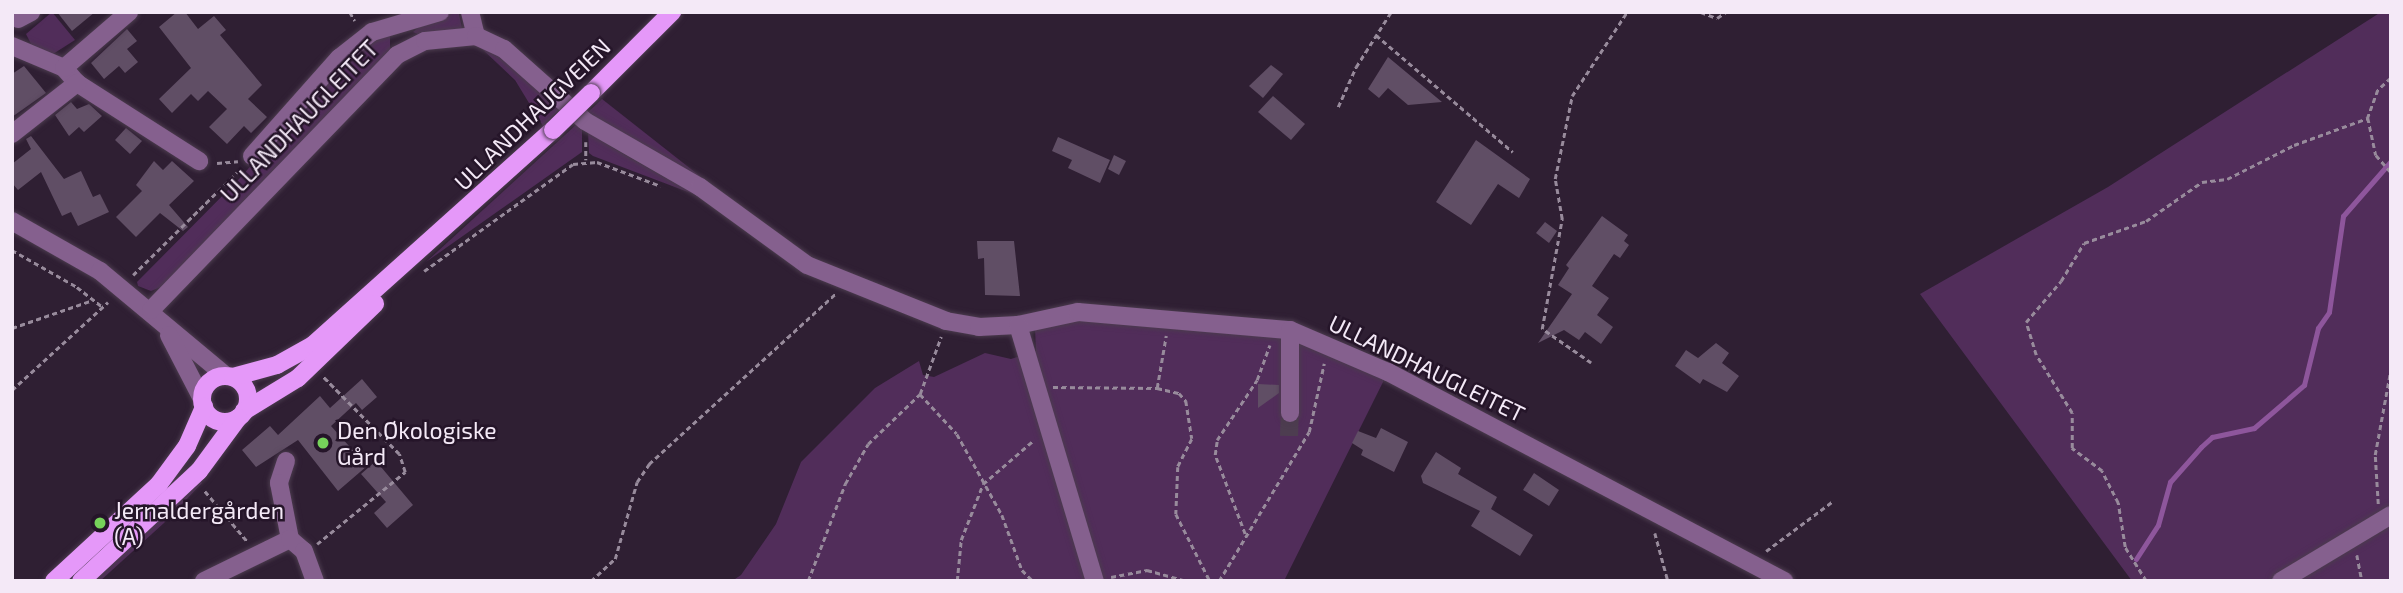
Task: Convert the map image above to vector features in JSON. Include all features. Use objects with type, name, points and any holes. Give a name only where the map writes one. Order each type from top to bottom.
[{"type":"main road","name":"ULLANDHAUGVEIEN","points":[[229,377],[277,365],[313,345],[456,221],[672,12]]},
{"type":"main road","name":"ULLANDHAUGVEIEN","points":[[81,581],[199,471],[241,415],[323,358],[456,221]]},
{"type":"main road","points":[[54,581],[159,484],[187,446],[209,382],[229,377],[247,392],[241,415],[218,421],[203,403]]},
{"type":"street","points":[[65,68],[130,12]]},
{"type":"street","points":[[252,156],[339,58],[372,32],[440,12]]},
{"type":"street","points":[[470,12],[476,36]]},
{"type":"street","points":[[397,24],[408,47]]},
{"type":"street","name":"ULLANDHAUGLEITET","points":[[151,310],[408,47],[444,37],[476,36],[504,49],[562,103],[630,151],[700,187],[794,257],[946,321],[979,327],[1018,325],[1078,313],[1283,329],[1328,344],[1784,581]]},
{"type":"street","points":[[12,47],[65,68],[77,83],[200,160]]},
{"type":"street","points":[[12,134],[77,83]]},
{"type":"street","points":[[12,221],[91,265],[151,310],[229,377]]},
{"type":"street","points":[[151,310],[181,352],[203,403]]},
{"type":"street","points":[[1018,325],[1040,387],[1095,580]]},
{"type":"street","points":[[1283,329],[1290,413]]},
{"type":"street","points":[[286,461],[279,483],[297,545],[315,581]]},
{"type":"street","points":[[2281,581],[2385,518]]},
{"type":"street","points":[[204,581],[257,552],[297,545]]},
{"type":"path","points":[[1338,107],[1391,12]]},
{"type":"path","points":[[1591,363],[1542,329],[1562,219],[1555,178],[1572,96],[1628,12]]},
{"type":"path","points":[[1701,12],[1717,18],[1726,12]]},
{"type":"path","points":[[1376,35],[1513,152]]},
{"type":"path","points":[[2389,172],[2381,167],[2368,118],[2378,90],[2391,78]]},
{"type":"path","points":[[2146,581],[2124,547],[2118,503],[2102,471],[2073,447],[2072,414],[2036,355],[2026,322],[2061,281],[2084,243],[2146,221],[2202,183],[2227,179],[2294,145],[2368,118]]},
{"type":"path","points":[[586,141],[586,161]]},
{"type":"path","points":[[200,160],[228,163],[252,156]]},
{"type":"path","points":[[130,278],[252,156]]},
{"type":"path","points":[[414,279],[561,170],[586,161],[670,189]]},
{"type":"path","points":[[12,250],[102,307]]},
{"type":"path","points":[[591,581],[615,559],[637,482],[649,464],[851,280]]},
{"type":"path","points":[[12,390],[113,297]]},
{"type":"path","points":[[12,328],[93,300]]},
{"type":"path","points":[[1157,388],[1168,319]]},
{"type":"path","points":[[808,581],[845,484],[868,444],[920,394],[946,321]]},
{"type":"path","points":[[1245,534],[1215,455],[1217,440],[1257,380],[1283,329]]},
{"type":"path","points":[[1219,581],[1309,432],[1328,344]]},
{"type":"path","points":[[2385,518],[2375,455],[2391,368]]},
{"type":"path","points":[[297,545],[345,524],[405,472],[399,454],[323,377]]},
{"type":"path","points":[[1040,387],[1157,388],[1179,393],[1192,421],[1192,439],[1174,486],[1176,514],[1210,581]]},
{"type":"path","points":[[920,394],[957,434],[1002,515],[1022,570],[1033,581]]},
{"type":"path","points":[[957,581],[961,540],[983,484],[1051,426]]},
{"type":"path","points":[[203,488],[257,552]]},
{"type":"path","points":[[1751,563],[1833,501]]},
{"type":"path","points":[[1661,516],[1654,529],[1668,581]]},
{"type":"path","points":[[2349,540],[2360,559],[2362,581]]},
{"type":"path","points":[[1095,580],[1147,570],[1186,581]]},
{"type":"shaded area","points":[[52,12],[75,40],[53,54],[31,44],[26,34]]},
{"type":"shaded area","points":[[2381,12],[2391,12],[2391,581],[2132,581],[1920,294],[2108,187]]},
{"type":"shaded area","points":[[459,14],[462,28],[422,36],[413,32],[431,17]]},
{"type":"shaded area","points":[[390,35],[390,52],[161,287],[151,291],[138,286],[137,282],[239,179],[359,45]]},
{"type":"shaded area","points":[[480,47],[492,50],[559,110],[543,126],[515,80]]},
{"type":"shaded area","points":[[602,99],[701,177],[700,179],[586,114]]},
{"type":"shaded area","points":[[578,123],[582,127],[582,152],[426,262]]},
{"type":"shaded area","points":[[588,131],[696,195],[593,156],[589,153]]},
{"type":"shaded area","points":[[1075,321],[1270,334],[1318,346],[1386,376],[1284,581],[732,581],[741,575],[776,524],[801,462],[875,388],[919,361],[923,375],[934,377],[985,353],[1011,359],[1036,351],[1035,329]]},
{"type":"shaded area","points":[[199,480],[202,483],[164,523],[100,581],[89,581]]},
{"type":"building","points":[[57,12],[95,12],[72,31]]},
{"type":"building","points":[[177,12],[185,12],[198,29],[214,16],[226,30],[220,35],[262,85],[248,99],[267,117],[251,133],[244,126],[227,144],[209,127],[227,109],[208,91],[198,101],[191,94],[172,113],[159,99],[191,68],[159,27]]},
{"type":"building","points":[[127,29],[137,41],[127,49],[138,62],[125,73],[119,66],[104,79],[91,63]]},
{"type":"building","points":[[1388,57],[1442,102],[1408,105],[1388,88],[1379,98],[1368,89]]},
{"type":"building","points":[[1271,65],[1283,74],[1263,98],[1249,86]]},
{"type":"building","points":[[24,66],[46,93],[12,117],[12,74]]},
{"type":"building","points":[[1273,96],[1305,124],[1291,140],[1258,112]]},
{"type":"building","points":[[71,102],[77,109],[89,104],[102,116],[84,132],[79,127],[69,136],[55,115]]},
{"type":"building","points":[[126,128],[142,141],[130,154],[115,140]]},
{"type":"building","points":[[31,136],[64,179],[81,171],[93,197],[100,194],[109,212],[78,226],[71,212],[62,216],[41,172],[18,190],[12,183],[12,164],[31,149],[26,139]]},
{"type":"building","points":[[1058,137],[1110,160],[1100,183],[1068,168],[1072,160],[1052,151]]},
{"type":"building","points":[[1476,140],[1530,179],[1519,198],[1498,184],[1471,225],[1436,202]]},
{"type":"building","points":[[1114,155],[1126,161],[1119,175],[1108,169]]},
{"type":"building","points":[[154,161],[163,170],[172,161],[194,181],[169,205],[188,227],[183,231],[160,213],[136,237],[116,217],[142,191],[136,185]]},
{"type":"building","points":[[1602,216],[1628,235],[1624,241],[1629,245],[1620,258],[1614,254],[1592,286],[1609,298],[1597,315],[1613,327],[1601,344],[1585,332],[1579,340],[1564,330],[1538,343],[1572,294],[1558,285],[1569,268],[1566,265]]},
{"type":"building","points":[[1545,222],[1557,231],[1549,243],[1536,233]]},
{"type":"building","points":[[977,241],[1014,241],[1020,296],[985,295],[984,258],[978,259]]},
{"type":"building","points":[[1716,343],[1729,353],[1722,363],[1739,376],[1727,392],[1703,379],[1700,384],[1675,366],[1686,350],[1698,358]]},
{"type":"building","points":[[362,379],[377,397],[362,410],[356,403],[331,426],[367,466],[338,491],[298,440],[256,467],[242,450],[270,426],[278,435],[320,396],[330,408]]},
{"type":"building","points":[[1258,384],[1279,385],[1279,393],[1258,408]]},
{"type":"building","points":[[1381,428],[1408,442],[1394,472],[1361,455],[1363,450],[1352,443],[1358,431],[1376,438]]},
{"type":"building","points":[[1436,452],[1461,468],[1458,474],[1497,497],[1491,509],[1533,535],[1520,556],[1471,526],[1480,511],[1423,483],[1421,476]]},
{"type":"building","points":[[376,461],[413,505],[387,528],[374,513],[386,502],[361,474]]},
{"type":"building","points":[[1534,473],[1559,490],[1549,506],[1523,490]]},
{"type":"waterway","points":[[2136,559],[2158,525],[2170,482],[2201,447],[2212,437],[2254,428],[2304,385],[2318,328],[2329,312],[2343,216],[2391,161]]},
{"type":"tunnel","points":[[1289,436],[1290,413]]},
{"type":"place","name":"Den Økologiske Gård","points":[[323,443]]},
{"type":"place","name":"Jernaldergården (A)","points":[[100,523]]}]
